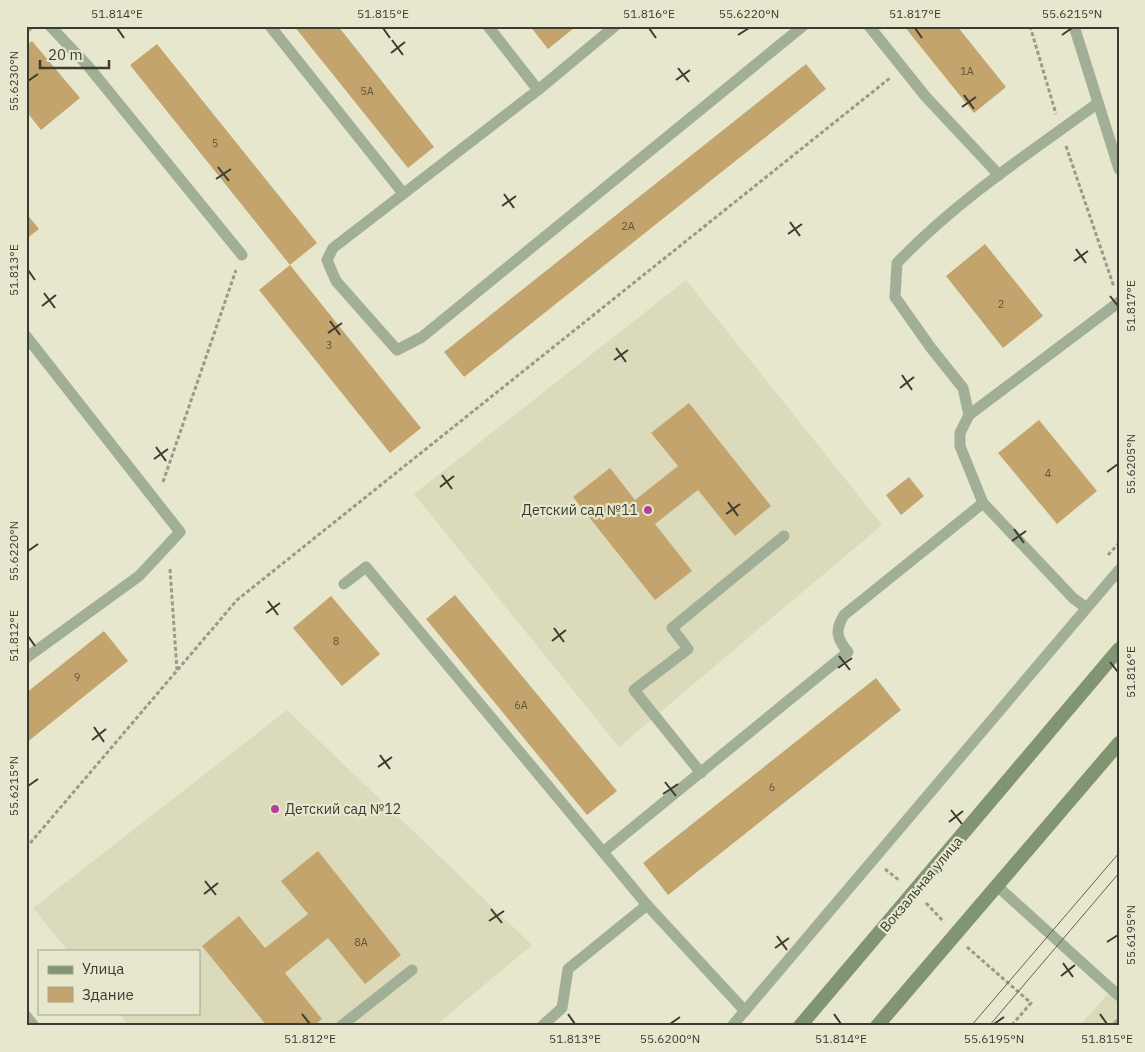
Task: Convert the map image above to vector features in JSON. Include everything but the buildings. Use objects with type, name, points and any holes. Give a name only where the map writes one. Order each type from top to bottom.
[{"type":"main road","name":"Вокзальная улица","points":[[800,1026],[1119,650]]},
{"type":"main road","points":[[877,1026],[1119,743]]},
{"type":"lane","points":[[50,26],[88,66],[242,255]]},
{"type":"lane","points":[[270,26],[403,193]]},
{"type":"lane","points":[[488,26],[538,90]]},
{"type":"lane","points":[[615,26],[538,90],[333,248],[327,260],[336,281],[397,350],[422,338],[797,28]]},
{"type":"lane","points":[[869,26],[926,97],[999,175]]},
{"type":"lane","points":[[1074,26],[1119,168]]},
{"type":"lane","points":[[968,415],[963,388],[931,348],[895,297],[897,263],[926,233],[999,175],[1098,103]]},
{"type":"lane","points":[[1085,607],[1073,598],[983,503],[960,446],[960,433],[968,415],[1119,302]]},
{"type":"lane","points":[[26,336],[180,532],[139,576],[26,658]]},
{"type":"lane","points":[[603,852],[848,652],[838,640],[837,627],[844,615],[983,503]]},
{"type":"lane","points":[[701,773],[634,690],[688,649],[672,628],[784,536]]},
{"type":"lane","points":[[344,584],[366,567],[647,905],[745,1011]]},
{"type":"lane","points":[[732,1026],[1085,607],[1119,570]]},
{"type":"lane","points":[[996,886],[1119,996]]},
{"type":"lane","points":[[542,1026],[562,1008],[568,969],[647,905]]},
{"type":"lane","points":[[341,1026],[412,970]]},
{"type":"lane","points":[[26,1016],[34,1026]]},
{"type":"path","points":[[1030,26],[1061,130],[1119,302]]},
{"type":"path","points":[[26,848],[237,600],[903,68]]},
{"type":"path","points":[[156,501],[242,255]]},
{"type":"path","points":[[168,545],[177,671]]},
{"type":"path","points":[[925,903],[946,924]]},
{"type":"path","points":[[965,945],[1031,1003],[1011,1026]]},
{"type":"shaded area","name":"Детский сад №11","points":[[686,280],[882,525],[619,747],[414,494]]},
{"type":"shaded area","name":"Детский сад №12","points":[[287,710],[532,945],[435,1026],[129,1026],[120,1014],[200,1014],[200,950],[67,950],[33,908]]},
{"type":"shaded area","points":[[1119,981],[1119,1026],[1080,1026],[1095,1008]]},
{"type":"tram line","points":[[971,1026],[1119,853]]},
{"type":"tram line","points":[[989,1026],[1119,873]]},
{"type":"place","name":"Детский сад №11","points":[[648,510]]},
{"type":"place","name":"Детский сад №12","points":[[275,809]]}]
